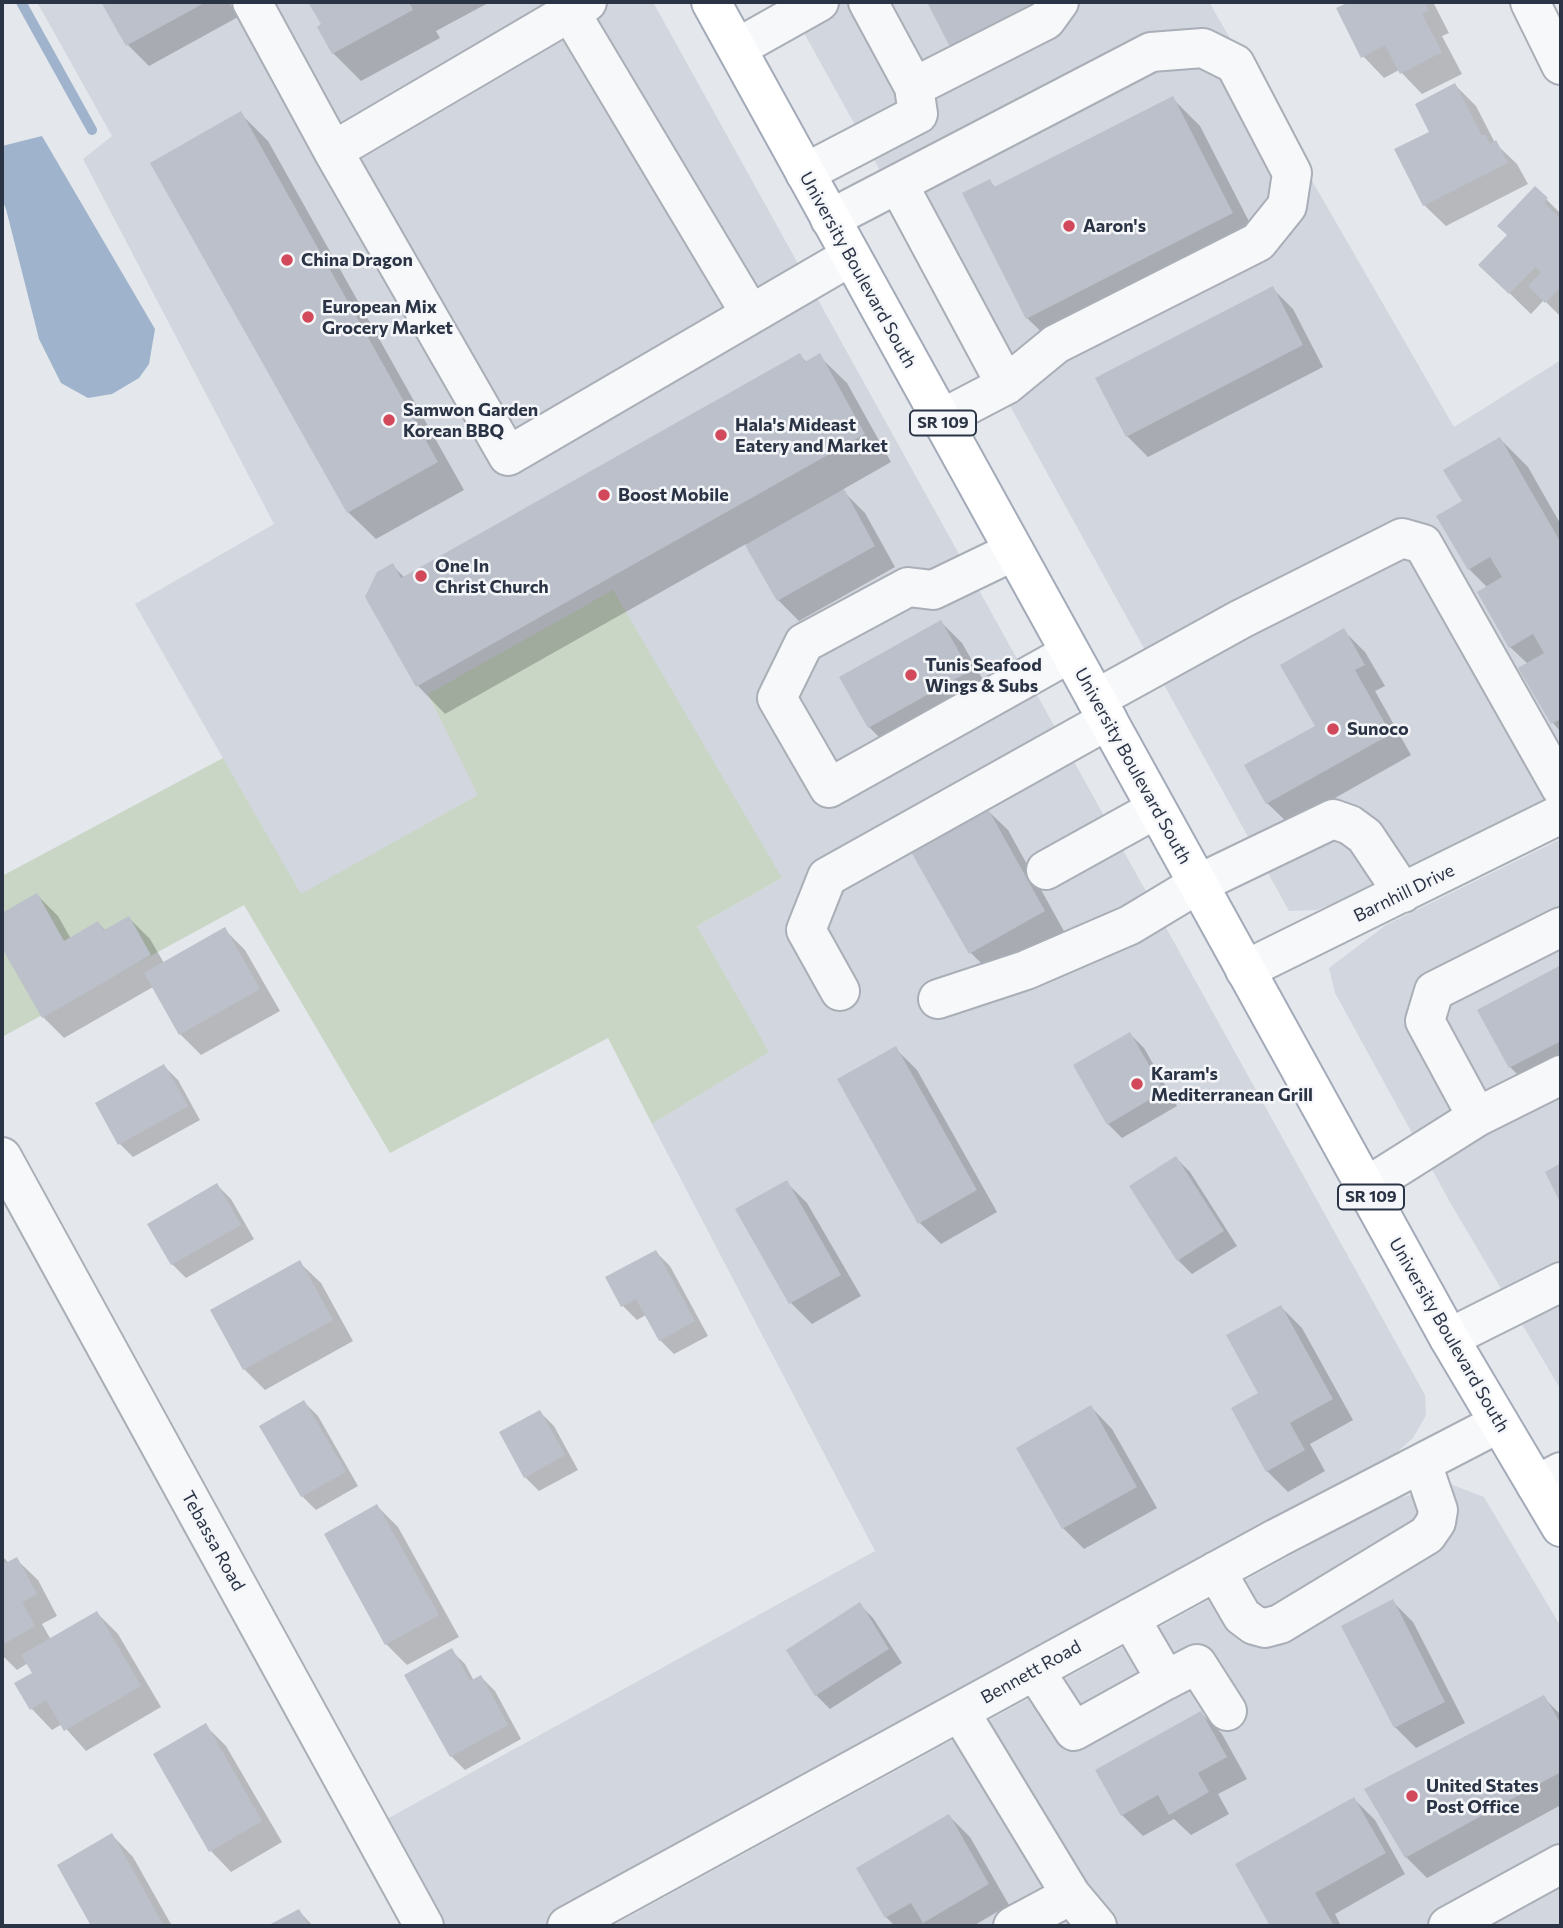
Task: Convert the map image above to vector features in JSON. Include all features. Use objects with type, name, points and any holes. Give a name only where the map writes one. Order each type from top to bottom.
[{"type":"main road","name":"University Boulevard South","points":[[711,2],[1450,1338],[1499,1423],[1548,1479],[1561,1527]]},
{"type":"street","points":[[253,2],[334,151],[508,456],[851,256]]},
{"type":"street","points":[[737,48],[819,2]]},
{"type":"street","points":[[805,173],[918,114],[914,87],[868,2]]},
{"type":"street","points":[[1530,2],[1561,65]]},
{"type":"street","points":[[914,87],[1046,20],[1057,5]]},
{"type":"street","points":[[334,151],[579,7],[750,313]]},
{"type":"street","points":[[830,219],[1150,51],[1203,48],[1235,64],[1292,173],[1287,206],[1258,242],[1056,344],[1006,386],[941,419]]},
{"type":"street","points":[[898,184],[1006,386]]},
{"type":"street","points":[[840,991],[806,930],[827,877],[1102,710],[1241,619],[1402,538],[1423,544],[1561,788]]},
{"type":"street","points":[[1014,551],[933,590],[908,587],[804,643],[777,698],[828,788],[1070,653]]},
{"type":"street","points":[[1046,870],[1156,809]]},
{"type":"street","name":"Barnhill Drive","points":[[1245,970],[1561,814]]},
{"type":"street","points":[[938,999],[1026,970],[1130,925],[1198,884],[1334,819],[1350,825],[1365,836],[1403,893]]},
{"type":"street","points":[[1477,1117],[1425,1021],[1434,991],[1561,927]]},
{"type":"street","points":[[1366,1187],[1477,1117],[1561,1075]]},
{"type":"street","name":"Tebassa Road","points":[[2,1157],[424,1926]]},
{"type":"street","points":[[1450,1338],[1561,1282]]},
{"type":"street","name":"Bennett Road","points":[[567,1926],[1216,1571],[1499,1423]]},
{"type":"street","points":[[1216,1571],[1242,1616],[1254,1625],[1265,1628],[1280,1624],[1427,1535],[1436,1522],[1438,1510],[1422,1463]]},
{"type":"street","points":[[1130,1618],[1166,1680]]},
{"type":"street","points":[[1035,1671],[1074,1731],[1197,1664],[1227,1711]]},
{"type":"street","points":[[960,1712],[1071,1895],[1097,1926]]},
{"type":"street","points":[[1448,1926],[1561,1864]]},
{"type":"street","points":[[1013,1926],[1071,1895]]},
{"type":"shaded area","points":[[37,2],[653,2],[1425,1395],[1426,1415],[1413,1438],[1386,1462],[543,1926],[443,1926],[385,1820],[875,1551],[652,1124],[768,1052],[697,926],[782,878],[428,694],[479,795],[301,895],[135,604],[274,524],[83,159],[112,136]]},
{"type":"shaded area","points":[[787,2],[1209,2],[1454,427],[1561,360],[1561,803],[1480,843],[1317,910],[1289,911]]},
{"type":"shaded area","points":[[1561,839],[1561,1390],[1451,1204],[1335,993],[1329,968],[1386,925]]},
{"type":"shaded area","points":[[1450,1484],[1484,1497],[1561,1627],[1561,1926],[612,1926],[1392,1500]]},
{"type":"green space","points":[[613,590],[782,878],[697,926],[769,1052],[652,1124],[608,1038],[390,1153],[244,905],[2,1037],[2,876],[223,758],[301,894],[478,795],[428,694]]},
{"type":"water","points":[[42,136],[155,329],[149,364],[139,378],[112,394],[88,398],[61,383],[39,339],[2,200],[2,146]]},
{"type":"building","points":[[101,2],[206,2],[126,46]]},
{"type":"building","points":[[308,2],[409,2],[413,10],[332,54],[317,27],[321,24]]},
{"type":"building","points":[[927,2],[1039,2],[950,47]]},
{"type":"building","points":[[1349,2],[1424,2],[1429,11],[1422,14],[1442,52],[1400,74],[1385,45],[1361,58],[1336,8]]},
{"type":"building","points":[[1455,83],[1482,136],[1485,134],[1490,144],[1496,140],[1508,163],[1423,206],[1394,149],[1429,132],[1415,104]]},
{"type":"building","points":[[1173,96],[1233,213],[1026,319],[962,193],[990,179],[994,187]]},
{"type":"building","points":[[241,111],[438,462],[347,513],[150,163]]},
{"type":"building","points":[[1535,186],[1548,198],[1544,203],[1561,219],[1561,287],[1545,303],[1528,286],[1541,272],[1536,267],[1509,294],[1478,265],[1507,235],[1497,226]]},
{"type":"building","points":[[1273,286],[1303,345],[1126,437],[1095,378]]},
{"type":"building","points":[[800,353],[805,362],[820,353],[865,434],[416,687],[365,597],[377,572],[393,563],[401,578]]},
{"type":"building","points":[[1500,437],[1561,543],[1561,719],[1551,724],[1518,668],[1544,653],[1533,634],[1509,648],[1477,592],[1502,577],[1490,557],[1468,570],[1436,516],[1462,501],[1443,470]]},
{"type":"building","points":[[844,489],[875,546],[777,601],[745,545]]},
{"type":"building","points":[[941,620],[970,671],[868,728],[839,677]]},
{"type":"building","points":[[1344,628],[1365,665],[1355,670],[1391,734],[1266,804],[1244,765],[1315,726],[1280,665]]},
{"type":"building","points":[[987,807],[1045,911],[969,954],[910,850]]},
{"type":"building","points":[[37,893],[64,941],[98,921],[104,930],[129,916],[151,955],[42,1018],[2,948],[2,913]]},
{"type":"building","points":[[225,927],[260,989],[179,1035],[144,973]]},
{"type":"building","points":[[1561,965],[1561,1041],[1509,1068],[1477,1010]]},
{"type":"building","points":[[1130,1032],[1164,1091],[1107,1125],[1073,1065]]},
{"type":"building","points":[[896,1046],[977,1190],[918,1224],[837,1079]]},
{"type":"building","points":[[164,1064],[188,1106],[118,1145],[95,1103]]},
{"type":"building","points":[[1176,1156],[1224,1231],[1177,1261],[1129,1186]]},
{"type":"building","points":[[1561,1163],[1561,1204],[1545,1172]]},
{"type":"building","points":[[787,1180],[841,1275],[789,1304],[735,1209]]},
{"type":"building","points":[[217,1183],[241,1225],[171,1265],[147,1224]]},
{"type":"building","points":[[656,1250],[695,1321],[659,1341],[636,1299],[621,1307],[605,1277]]},
{"type":"building","points":[[300,1260],[333,1320],[243,1370],[210,1310]]},
{"type":"building","points":[[1281,1305],[1333,1399],[1290,1423],[1305,1450],[1266,1472],[1231,1408],[1258,1393],[1226,1335]]},
{"type":"building","points":[[304,1400],[346,1472],[301,1497],[259,1426]]},
{"type":"building","points":[[1091,1405],[1137,1487],[1062,1529],[1016,1448]]},
{"type":"building","points":[[540,1410],[565,1455],[524,1478],[499,1432]]},
{"type":"building","points":[[377,1504],[439,1615],[385,1645],[324,1534]]},
{"type":"building","points":[[17,1557],[37,1594],[22,1602],[35,1626],[2,1645],[2,1565]]},
{"type":"building","points":[[1393,1599],[1445,1702],[1394,1728],[1341,1626]]},
{"type":"building","points":[[860,1602],[889,1649],[815,1696],[786,1650]]},
{"type":"building","points":[[97,1611],[141,1686],[64,1731],[46,1700],[30,1710],[14,1683],[32,1673],[21,1655]]},
{"type":"building","points":[[452,1648],[470,1681],[481,1675],[508,1725],[450,1757],[404,1675]]},
{"type":"building","points":[[1544,1695],[1561,1724],[1561,1772],[1405,1858],[1364,1789]]},
{"type":"building","points":[[1201,1711],[1227,1757],[1198,1773],[1209,1792],[1169,1815],[1158,1795],[1121,1816],[1095,1770]]},
{"type":"building","points":[[206,1723],[262,1821],[209,1852],[153,1754]]},
{"type":"building","points":[[1354,1797],[1386,1853],[1315,1893],[1334,1926],[1270,1926],[1235,1864]]},
{"type":"building","points":[[949,1814],[989,1884],[923,1923],[911,1903],[885,1918],[856,1868]]},
{"type":"building","points":[[112,1833],[164,1926],[91,1926],[57,1865]]},
{"type":"building","points":[[299,1909],[309,1926],[267,1926]]},
{"type":"waterway","points":[[21,2],[92,130]]},
{"type":"place","name":"Aaron's","points":[[1069,226]]},
{"type":"place","name":"China Dragon","points":[[287,260]]},
{"type":"place","name":"European Mix Grocery Market","points":[[308,317]]},
{"type":"place","name":"Samwon Garden Korean BBQ","points":[[389,420]]},
{"type":"place","name":"Hala's Mideast Eatery and Market","points":[[721,435]]},
{"type":"place","name":"Boost Mobile","points":[[604,495]]},
{"type":"place","name":"One In Christ Church","points":[[421,576]]},
{"type":"place","name":"Tunis Seafood Wings & Subs","points":[[911,675]]},
{"type":"place","name":"Sunoco","points":[[1333,729]]},
{"type":"place","name":"Karam's Mediterranean Grill","points":[[1137,1084]]},
{"type":"place","name":"United States Post Office","points":[[1412,1796]]}]
